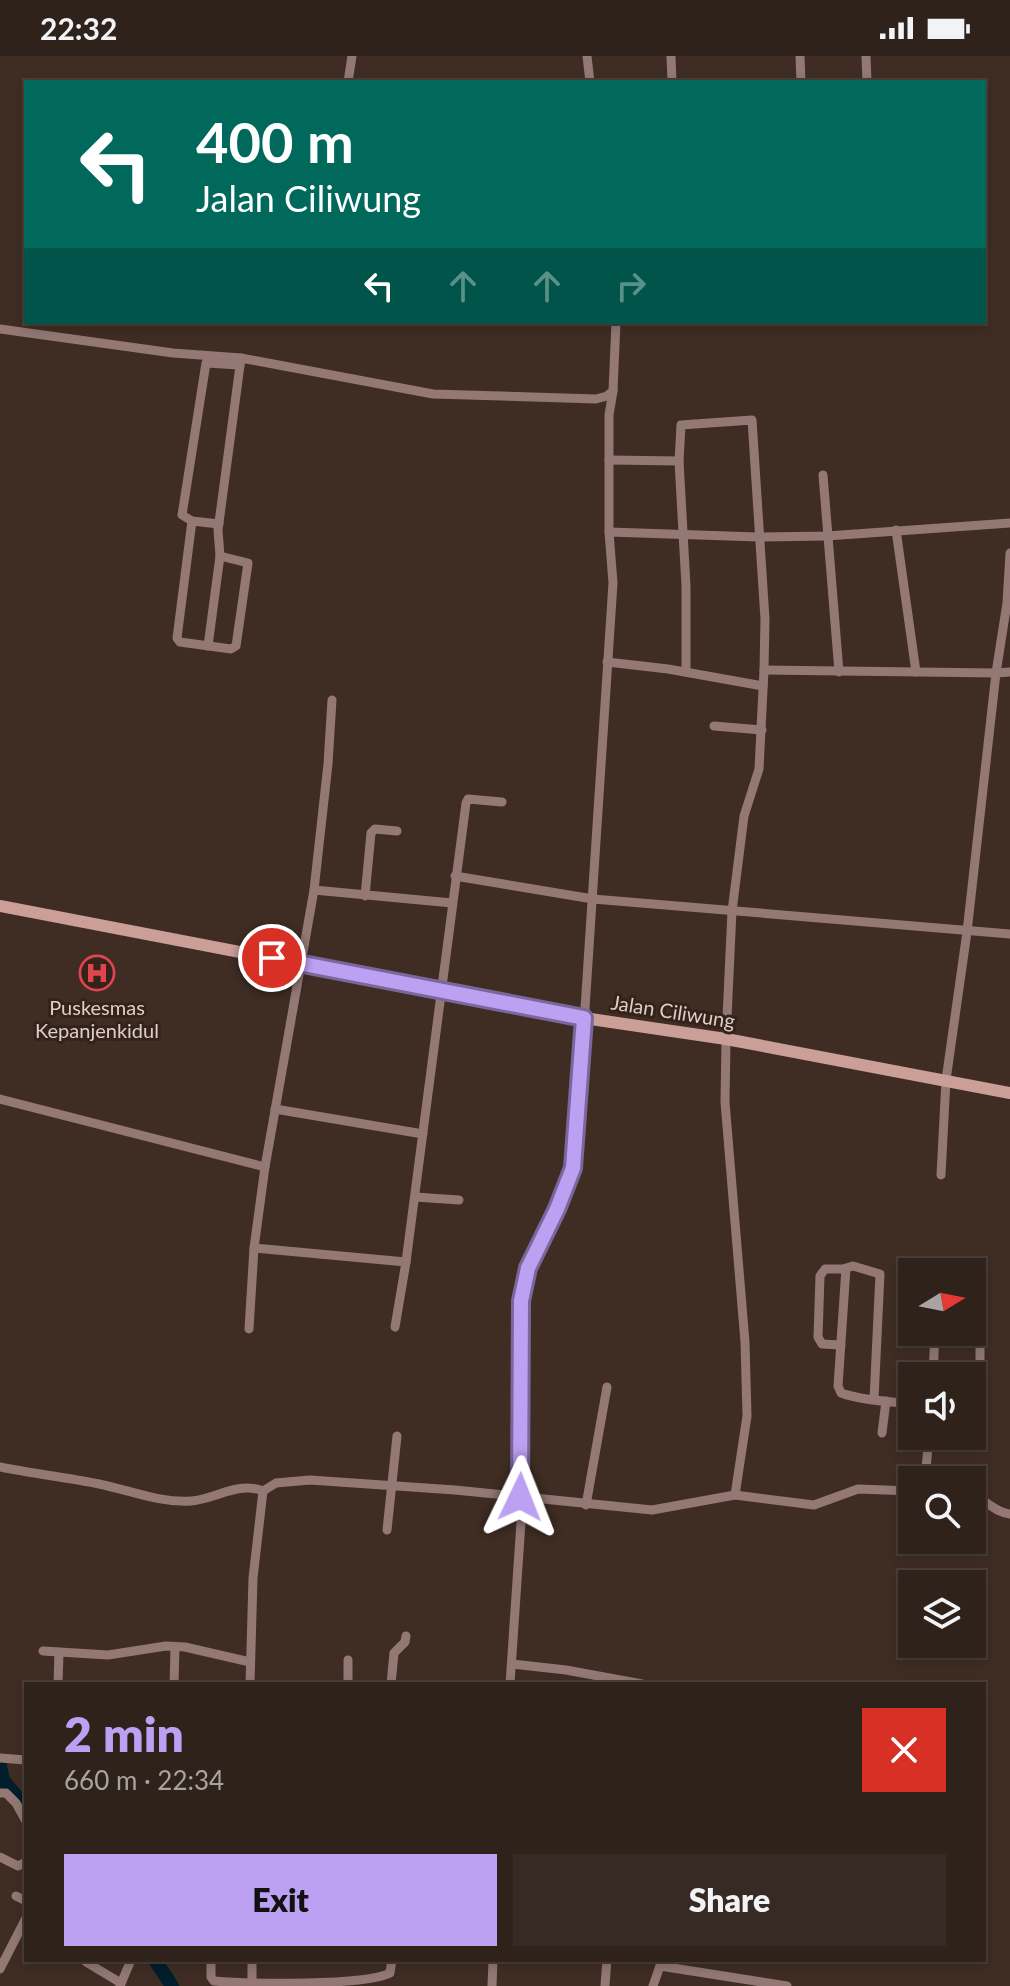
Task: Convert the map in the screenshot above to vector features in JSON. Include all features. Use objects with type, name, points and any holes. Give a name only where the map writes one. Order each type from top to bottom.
[{"type":"main road","name":"Jalan Ciliwung","points":[[0,906],[584,1018],[726,1039],[1010,1093]]},
{"type":"street","points":[[348,80],[352,56]]},
{"type":"street","points":[[587,56],[590,80]]},
{"type":"street","points":[[671,56],[672,80]]},
{"type":"street","points":[[800,56],[801,80]]},
{"type":"street","points":[[866,56],[867,80]]},
{"type":"street","points":[[510,1682],[518,1567],[523,1285],[575,1160],[613,583],[609,532],[609,415],[616,324]]},
{"type":"street","points":[[0,329],[240,361],[433,394],[596,399],[613,391]]},
{"type":"street","points":[[219,528],[191,524],[182,515],[204,367],[210,361],[240,361]]},
{"type":"street","points":[[208,646],[240,361]]},
{"type":"street","points":[[596,399],[609,415]]},
{"type":"street","points":[[686,672],[679,461],[681,425],[752,420],[765,619],[762,730],[759,769],[744,816],[732,911],[725,1102],[745,1342],[747,1416],[735,1495]]},
{"type":"street","points":[[609,460],[679,461]]},
{"type":"street","points":[[823,475],[839,672]]},
{"type":"street","points":[[609,532],[827,536],[1010,523]]},
{"type":"street","points":[[191,524],[177,638],[180,642],[231,649],[236,646],[248,563],[220,556]]},
{"type":"street","points":[[896,530],[916,672]]},
{"type":"street","points":[[941,1175],[946,1080],[1007,603],[1010,553]]},
{"type":"street","points":[[607,662],[763,686]]},
{"type":"street","points":[[764,670],[1010,672]]},
{"type":"street","points":[[249,1329],[254,1248],[265,1167],[314,890],[332,700]]},
{"type":"street","points":[[714,726],[762,730]]},
{"type":"street","points":[[395,1327],[468,799],[502,802]]},
{"type":"street","points":[[365,896],[371,833],[375,829],[397,831]]},
{"type":"street","points":[[455,876],[593,899],[1010,934]]},
{"type":"street","points":[[314,890],[452,903]]},
{"type":"street","points":[[0,1099],[265,1167]]},
{"type":"street","points":[[275,1109],[423,1134]]},
{"type":"street","points":[[415,1197],[459,1200]]},
{"type":"street","points":[[254,1248],[406,1262]]},
{"type":"street","points":[[841,1345],[822,1344],[818,1337],[820,1276],[825,1269],[853,1266],[880,1274],[874,1399]]},
{"type":"street","points":[[846,1269],[838,1386],[841,1393],[898,1402]]},
{"type":"street","points":[[586,1505],[607,1387]]},
{"type":"street","points":[[882,1433],[886,1401]]},
{"type":"street","points":[[387,1530],[397,1436]]},
{"type":"street","points":[[0,1467],[183,1501],[200,1500],[241,1488],[263,1491],[276,1483],[310,1480],[586,1505],[668,1509],[735,1495],[814,1505],[858,1489],[898,1490]]},
{"type":"street","points":[[250,1682],[255,1546],[263,1491]]},
{"type":"street","points":[[986,1502],[1000,1513],[1010,1514]]},
{"type":"street","points":[[391,1682],[394,1653],[405,1642],[406,1636]]},
{"type":"street","points":[[43,1651],[108,1655],[154,1647],[175,1647],[250,1662]]},
{"type":"street","points":[[174,1682],[175,1647]]},
{"type":"street","points":[[58,1682],[59,1652]]},
{"type":"street","points":[[348,1660],[348,1682]]},
{"type":"street","points":[[512,1664],[566,1670],[606,1681]]},
{"type":"street","points":[[0,1758],[24,1760]]},
{"type":"street","points":[[0,1793],[6,1793],[16,1803],[24,1817]]},
{"type":"street","points":[[0,1857],[18,1866],[24,1863]]},
{"type":"street","points":[[16,1896],[24,1900]]},
{"type":"street","points":[[0,1969],[24,1922]]},
{"type":"street","points":[[86,1962],[120,1985],[130,1962]]},
{"type":"street","points":[[211,1962],[214,1981],[324,1985],[379,1980],[390,1973],[392,1962]]},
{"type":"street","points":[[252,1962],[252,1983]]},
{"type":"street","points":[[492,1986],[493,1962]]},
{"type":"street","points":[[605,1985],[607,1962]]},
{"type":"street","points":[[653,1986],[659,1963],[787,1986]]},
{"type":"waterway","points":[[0,1766],[3,1780],[24,1806]]},
{"type":"waterway","points":[[156,1962],[172,1986]]},
{"type":"place","name":"Puskesmas Kepanjenkidul","points":[[97,973]]},
{"type":"route","points":[[272,958],[584,1018],[575,1160],[523,1285],[520,1497]]}]
